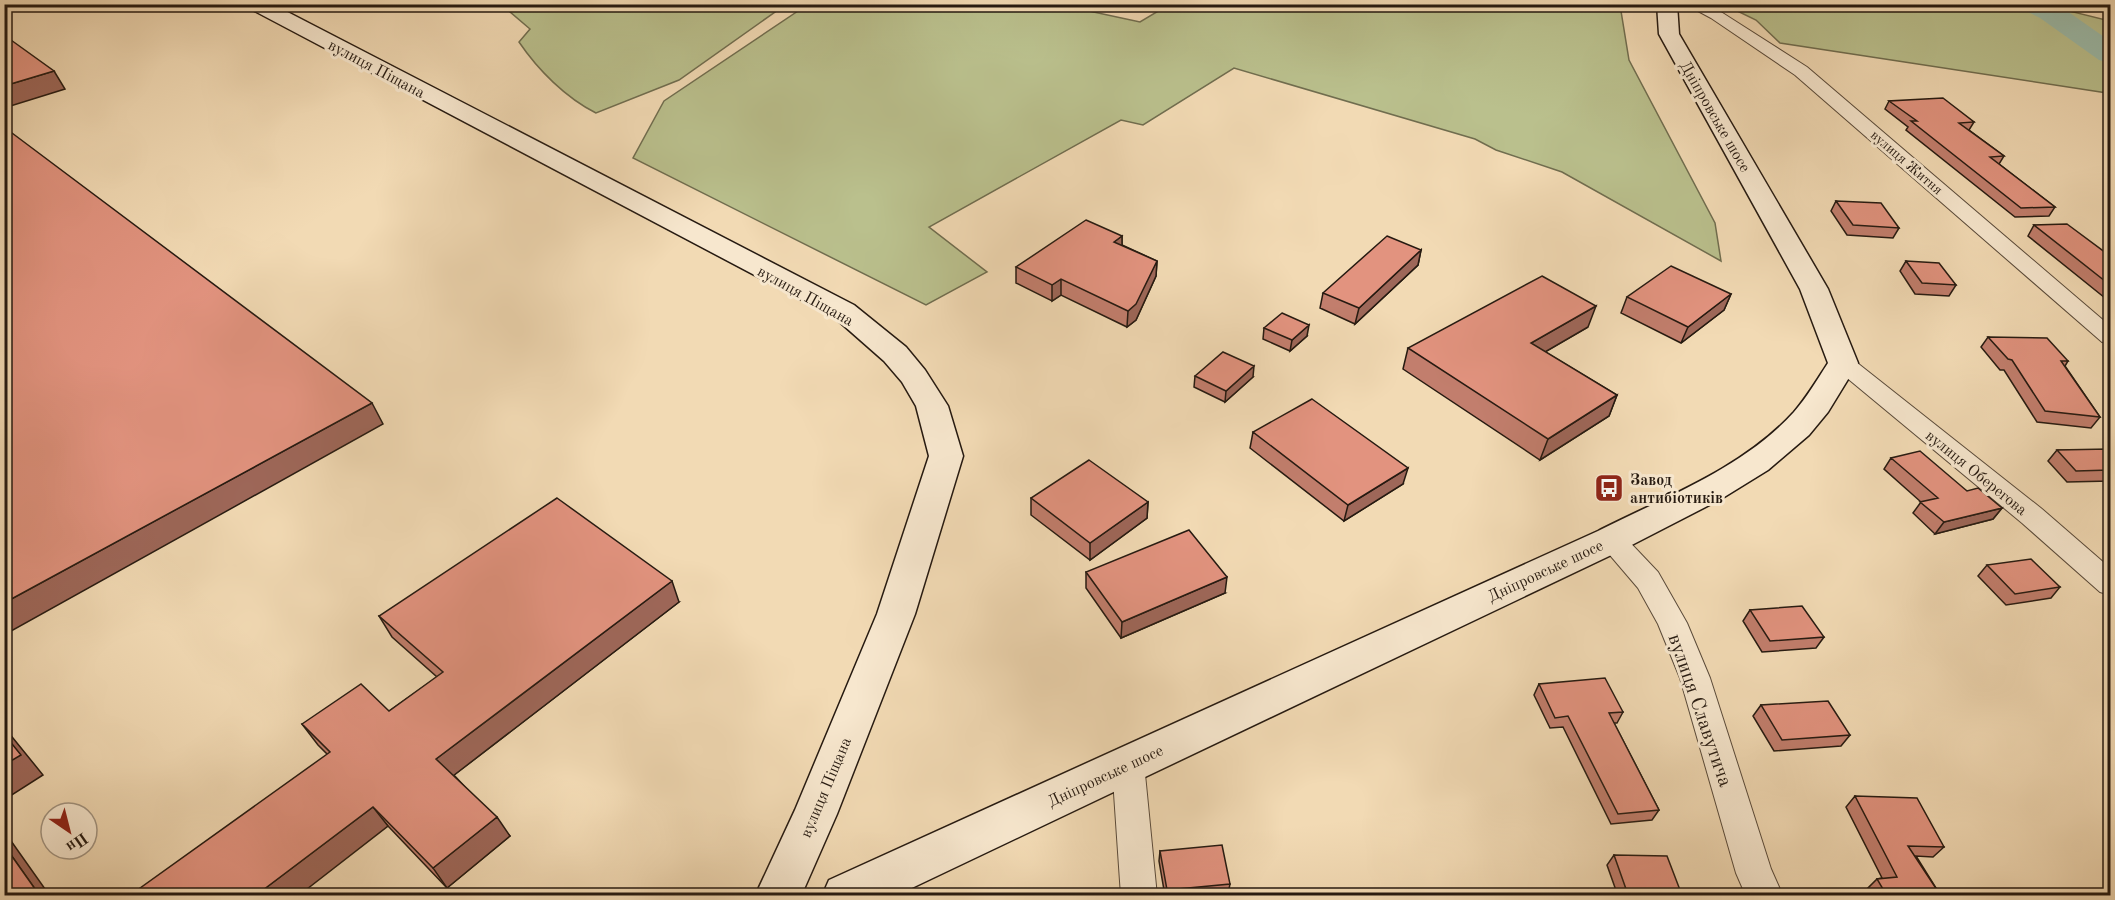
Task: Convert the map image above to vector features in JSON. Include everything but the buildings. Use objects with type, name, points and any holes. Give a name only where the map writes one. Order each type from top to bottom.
[{"type":"street","name":"вулиця Піщана","points":[[256,4],[844,312],[895,354],[932,406],[946,456],[896,614],[815,814],[778,896]]},
{"type":"street","name":"Дніпровське шосе","points":[[845,896],[1611,540],[1723,482],[1762,458],[1798,427],[1823,397],[1843,363],[1814,289],[1670,34],[1666,4]]},
{"type":"street","name":"вулиця Житня","points":[[1692,4],[1716,15],[1801,71],[2110,337]]},
{"type":"street","name":"вулиця Оберегова","points":[[1843,363],[2032,516],[2110,584]]},
{"type":"street","name":"вулиця Славутича","points":[[1611,540],[1648,580],[1672,623],[1695,678],[1751,864],[1765,896]]},
{"type":"street","points":[[1128,764],[1140,896]]},
{"type":"green space","points":[[1170,4],[1620,5],[1629,60],[1715,223],[1721,261],[1562,172],[1496,150],[1475,139],[1234,68],[1143,125],[1121,120],[929,227],[987,272],[926,305],[633,158],[664,101],[807,5],[1061,5],[1140,22]]},
{"type":"green space","points":[[502,5],[785,5],[679,80],[596,113],[563,91],[535,63],[519,42],[530,29]]},
{"type":"green space","points":[[1725,5],[2053,5],[2053,7],[2110,21],[2110,95],[1780,43],[1756,20]]},
{"type":"waterway","points":[[2034,4],[2050,12],[2110,54]]},
{"type":"place","name":"Завод антибіотиків","points":[[1609,488]]}]
